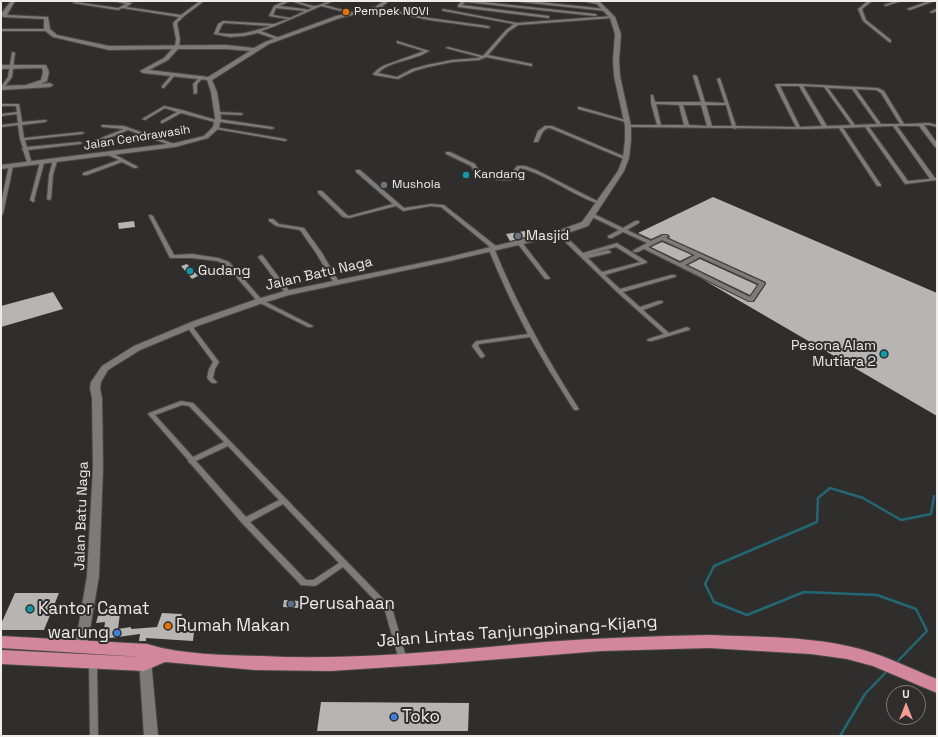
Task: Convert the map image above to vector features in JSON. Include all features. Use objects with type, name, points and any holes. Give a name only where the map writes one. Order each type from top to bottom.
[{"type":"highway","name":"Jalan Lintas Tanjungpinang-Kijang","points":[[145,658],[162,656],[302,664],[403,660],[622,642],[685,640],[809,648],[840,652],[874,660],[937,686]]},
{"type":"highway","points":[[1,642],[82,647],[145,658]]},
{"type":"highway","points":[[1,657],[92,663],[145,658]]},
{"type":"street","points":[[13,1],[4,14],[5,16],[46,18],[47,30]]},
{"type":"street","points":[[75,3],[118,9],[130,3],[115,1]]},
{"type":"street","points":[[202,1],[182,16],[174,25],[178,39],[177,47],[166,59],[142,71],[209,78],[254,50],[280,38],[352,13],[377,8],[388,1]]},
{"type":"street","points":[[288,1],[275,7],[271,16],[289,18]]},
{"type":"street","points":[[293,1],[314,7]]},
{"type":"street","points":[[273,25],[221,23],[216,34],[239,35],[262,30],[289,18],[306,10],[321,5],[327,1]]},
{"type":"street","points":[[548,16],[459,6],[465,1],[591,15],[608,14]]},
{"type":"street","points":[[520,1],[608,14]]},
{"type":"street","points":[[583,1],[596,2],[608,14]]},
{"type":"street","points":[[870,1],[860,9],[862,16],[890,41]]},
{"type":"street","points":[[886,5],[899,1]]},
{"type":"street","points":[[909,9],[932,1]]},
{"type":"street","points":[[321,5],[352,13]]},
{"type":"street","points":[[122,7],[182,16]]},
{"type":"street","points":[[275,7],[306,10]]},
{"type":"street","points":[[377,8],[429,19],[488,27]]},
{"type":"street","points":[[444,10],[517,24],[608,14]]},
{"type":"street","points":[[932,12],[937,10]]},
{"type":"street","name":"Jalan Batu Naga","points":[[82,647],[92,587],[98,467],[97,398],[95,388],[101,372],[116,360],[154,340],[260,301],[336,282],[445,260],[558,233],[585,224],[617,178],[626,158],[627,124],[617,76],[616,60],[618,34],[608,14]]},
{"type":"street","points":[[239,35],[240,23]]},
{"type":"street","points":[[398,42],[429,50],[420,55],[399,61],[374,73],[398,78],[420,68],[452,61],[477,60],[485,56],[507,31],[517,24]]},
{"type":"street","points":[[2,30],[47,30],[60,38],[109,48],[226,47],[254,50]]},
{"type":"street","points":[[262,30],[280,38]]},
{"type":"street","points":[[257,31],[280,38]]},
{"type":"street","points":[[448,48],[531,66]]},
{"type":"street","points":[[1,88],[10,77],[13,53]]},
{"type":"street","points":[[1,67],[45,66],[46,72],[44,81],[28,86]]},
{"type":"street","points":[[163,87],[174,74]]},
{"type":"street","points":[[695,76],[710,127]]},
{"type":"street","points":[[195,93],[195,84],[202,77]]},
{"type":"street","points":[[209,78],[214,92],[217,121]]},
{"type":"street","points":[[719,79],[735,128]]},
{"type":"street","points":[[1,88],[50,85]]},
{"type":"street","points":[[799,128],[777,85],[878,89],[882,92],[903,125]]},
{"type":"street","points":[[800,86],[825,128]]},
{"type":"street","points":[[826,87],[854,127]]},
{"type":"street","points":[[853,88],[880,126]]},
{"type":"street","points":[[652,96],[659,126]]},
{"type":"street","points":[[653,103],[727,104]]},
{"type":"street","points":[[681,103],[687,127]]},
{"type":"street","points":[[1,105],[17,104],[24,149],[30,164]]},
{"type":"street","points":[[144,119],[163,108],[181,111],[285,140]]},
{"type":"street","points":[[579,108],[627,124],[659,126],[735,128],[825,128],[921,124],[932,124],[937,126]]},
{"type":"street","points":[[162,122],[181,111]]},
{"type":"street","points":[[1,115],[19,113]]},
{"type":"street","points":[[217,121],[241,114]]},
{"type":"street","points":[[1,126],[45,120]]},
{"type":"street","points":[[217,121],[272,128]]},
{"type":"street","name":"Jalan Cendrawasih","points":[[1,167],[175,145],[206,137],[217,121]]},
{"type":"street","points":[[921,124],[937,146]]},
{"type":"street","points":[[867,126],[907,183],[935,179],[894,125]]},
{"type":"street","points":[[103,126],[128,129],[175,145]]},
{"type":"street","points":[[536,141],[540,132],[546,127],[551,127],[626,158]]},
{"type":"street","points":[[840,127],[879,185]]},
{"type":"street","points":[[88,145],[128,129]]},
{"type":"street","points":[[22,139],[82,133]]},
{"type":"street","points":[[24,149],[80,143]]},
{"type":"street","points":[[448,153],[473,165],[476,170],[502,180],[509,179],[519,167],[531,168],[574,192],[599,203]]},
{"type":"street","points":[[110,154],[136,168]]},
{"type":"street","points":[[49,199],[51,175],[55,161]]},
{"type":"street","points":[[85,174],[121,161]]},
{"type":"street","points":[[34,201],[32,200],[42,163]]},
{"type":"street","points":[[1,212],[11,166]]},
{"type":"street","points":[[358,171],[395,205],[405,210],[431,205],[442,206],[493,248],[501,274],[531,335],[576,409]]},
{"type":"street","points":[[320,192],[345,216],[349,217],[395,205]]},
{"type":"street","points":[[592,215],[651,243]]},
{"type":"street","points":[[151,216],[172,257],[192,256],[227,263],[260,301],[310,326]]},
{"type":"street","points":[[271,220],[278,225],[302,230],[319,253],[336,282]]},
{"type":"street","points":[[610,237],[637,222]]},
{"type":"street","points":[[558,233],[619,291],[668,334]]},
{"type":"street","points":[[636,251],[664,236],[699,255],[762,283],[751,300],[645,247]]},
{"type":"street","points":[[519,242],[547,278]]},
{"type":"street","points":[[582,257],[617,245],[644,263],[601,274]]},
{"type":"street","points":[[680,265],[699,255]]},
{"type":"street","points":[[261,257],[288,293]]},
{"type":"street","points":[[619,291],[672,276]]},
{"type":"street","points":[[639,309],[660,302]]},
{"type":"street","points":[[190,327],[216,362],[212,369],[210,378],[214,382]]},
{"type":"street","points":[[650,340],[687,329]]},
{"type":"street","points":[[482,356],[475,346],[477,342],[531,335]]},
{"type":"street","points":[[344,563],[314,583],[304,583],[245,521],[151,414],[188,402],[283,501],[344,563],[389,610],[403,660]]},
{"type":"street","points":[[191,461],[228,443]]},
{"type":"street","points":[[245,521],[283,501]]},
{"type":"street","points":[[145,658],[151,736]]},
{"type":"street","points":[[92,663],[94,736]]},
{"type":"building","name":"Pesona Alam Mutiara 2","points":[[713,197],[937,293],[937,416],[702,279],[749,302],[754,302],[766,282],[669,238],[670,236],[667,234],[662,234],[651,239],[638,233]]},
{"type":"building","points":[[134,221],[135,227],[119,229],[118,223]]},
{"type":"building","name":"Masjid","points":[[525,231],[529,236],[510,241],[506,234]]},
{"type":"building","points":[[662,242],[692,255],[680,261],[651,247]]},
{"type":"building","points":[[700,259],[757,285],[750,295],[688,265]]},
{"type":"building","name":"Gudang","points":[[187,264],[198,276],[192,279],[181,266]]},
{"type":"building","points":[[53,292],[63,309],[1,327],[1,306]]},
{"type":"building","name":"Kantor Camat","points":[[15,593],[59,593],[44,630],[1,630],[1,624]]},
{"type":"building","name":"Perusahaan","points":[[284,600],[300,601],[298,608],[283,607]]},
{"type":"building","points":[[120,613],[118,629],[131,627],[131,629],[157,627],[162,613],[182,614],[176,632],[194,632],[193,641],[146,638],[146,641],[139,641],[140,634],[103,639],[105,622],[96,623],[98,616]]},
{"type":"building","name":"Toko","points":[[321,702],[469,703],[468,731],[317,731]]},
{"type":"waterway","points":[[896,663],[927,631],[916,609],[877,595],[804,592],[747,615],[714,602],[705,584],[714,566],[817,522],[818,498],[830,488],[863,498],[901,520],[931,514],[934,496]]},
{"type":"waterway","points":[[840,736],[865,694],[888,670]]},
{"type":"place","name":"Pempek NOVI","points":[[346,12]]},
{"type":"place","name":"Kandang","points":[[466,175]]},
{"type":"place","name":"Mushola","points":[[384,185]]},
{"type":"place","name":"Masjid","points":[[518,236]]},
{"type":"place","name":"Gudang","points":[[190,271]]},
{"type":"place","name":"Pesona Alam Mutiara 2","points":[[884,354]]},
{"type":"place","name":"Perusahaan","points":[[291,604]]},
{"type":"place","name":"Kantor Camat","points":[[30,609]]},
{"type":"place","name":"Rumah Makan","points":[[168,626]]},
{"type":"place","name":"warung","points":[[117,633]]},
{"type":"place","name":"Toko","points":[[394,717]]}]
